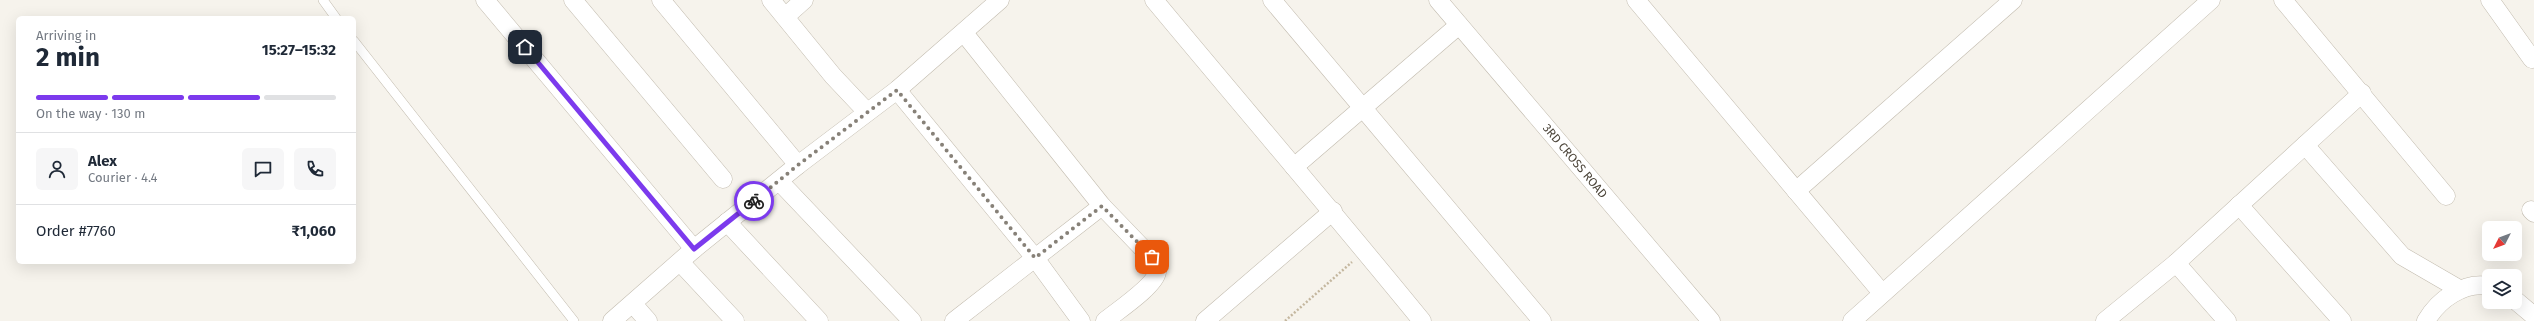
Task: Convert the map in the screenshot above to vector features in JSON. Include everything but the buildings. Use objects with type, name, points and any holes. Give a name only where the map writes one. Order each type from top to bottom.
[{"type":"street","points":[[485,0],[694,249]]},
{"type":"street","points":[[573,0],[723,179]]},
{"type":"street","points":[[661,0],[798,165]]},
{"type":"street","points":[[770,0],[833,76],[867,112]]},
{"type":"street","points":[[785,17],[804,0]]},
{"type":"street","points":[[612,321],[727,222],[798,165],[897,90],[1000,0]]},
{"type":"street","points":[[1154,0],[1332,211],[1363,252],[1422,321]]},
{"type":"street","points":[[1272,0],[1363,106],[1542,321]]},
{"type":"street","name":"3RD CROSS ROAD","points":[[1438,0],[1711,321]]},
{"type":"street","points":[[1636,0],[1882,293]]},
{"type":"street","points":[[1796,191],[2013,0]]},
{"type":"street","points":[[1852,321],[2211,0]]},
{"type":"street","points":[[2283,0],[2362,93],[2446,196]]},
{"type":"street","points":[[2490,0],[2532,59]]},
{"type":"street","points":[[1294,167],[1363,106],[1459,25]]},
{"type":"street","points":[[964,33],[1102,206],[1152,257],[1157,272],[1148,286],[1106,321]]},
{"type":"street","points":[[897,90],[1035,258],[1081,321]]},
{"type":"street","points":[[2106,320],[2176,262],[2362,93]]},
{"type":"street","points":[[2306,145],[2402,256],[2459,289]]},
{"type":"street","points":[[779,181],[912,321]]},
{"type":"street","points":[[2239,205],[2342,321]]},
{"type":"street","points":[[954,321],[1102,206]]},
{"type":"street","points":[[1205,321],[1332,211]]},
{"type":"street","points":[[727,222],[819,321]]},
{"type":"street","points":[[680,262],[735,321]]},
{"type":"street","points":[[2176,262],[2227,321]]},
{"type":"street","points":[[2426,321],[2434,310],[2459,289],[2482,287]]},
{"type":"street","points":[[633,304],[648,321]]},
{"type":"street","points":[[2522,306],[2534,316]]},
{"type":"lane","points":[[322,0],[334,16]]},
{"type":"lane","points":[[356,44],[574,321]]},
{"type":"path","points":[[1285,321],[1363,252]]},
{"type":"way so far","points":[[754,201],[798,165],[897,90],[1035,258],[1102,206],[1152,257]]},
{"type":"route","points":[[525,47],[694,249],[754,201]]}]
